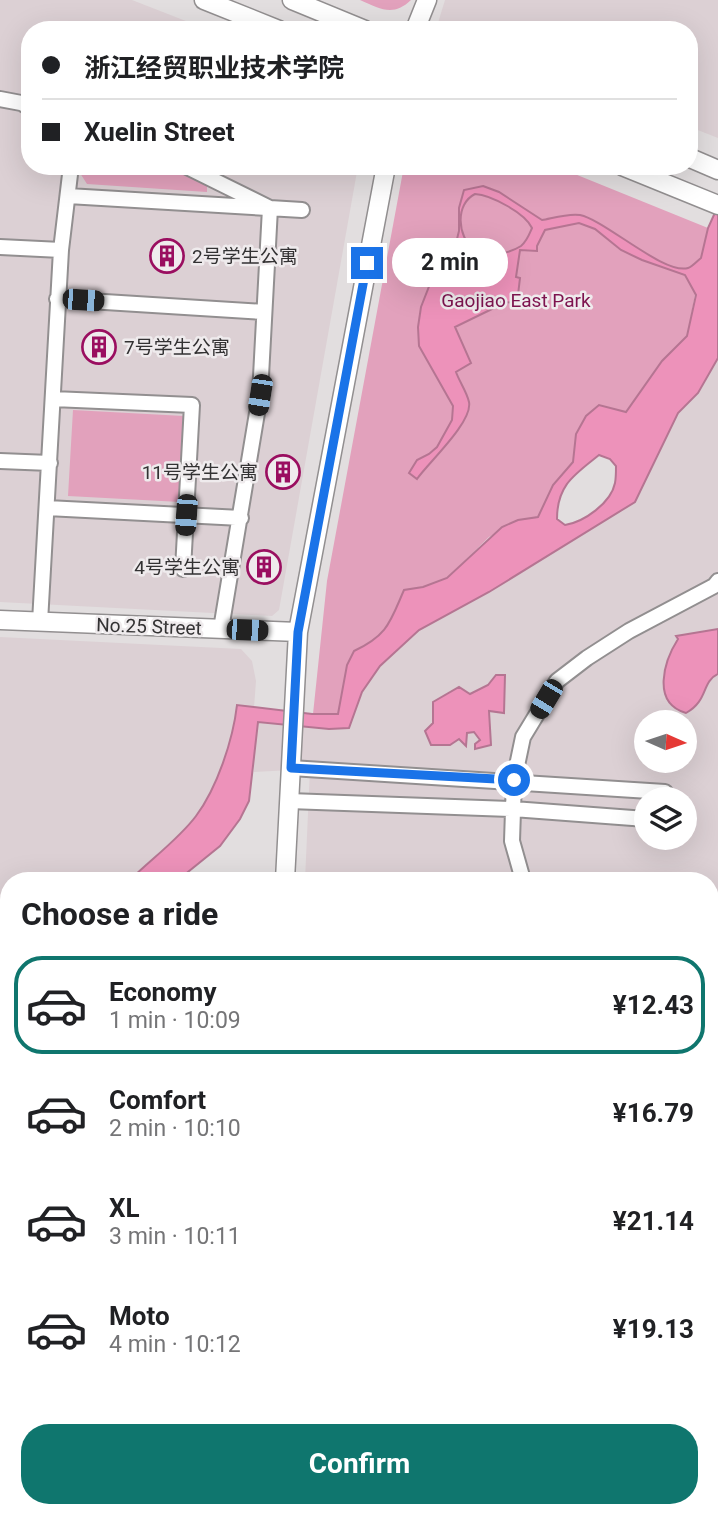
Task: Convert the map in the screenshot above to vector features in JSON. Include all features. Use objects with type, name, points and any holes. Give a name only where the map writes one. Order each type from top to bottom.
[{"type":"main road","points":[[204,0],[256,21]]},
{"type":"main road","points":[[292,0],[343,21]]},
{"type":"main road","points":[[419,21],[427,0]]},
{"type":"main road","points":[[698,161],[718,170]]},
{"type":"main road","points":[[285,872],[298,632],[384,175]]},
{"type":"main road","points":[[644,175],[716,204]]},
{"type":"main road","name":"No.25 Street","points":[[0,620],[298,632]]},
{"type":"street","points":[[0,99],[21,103]]},
{"type":"street","points":[[40,622],[57,299],[70,175]]},
{"type":"street","points":[[203,175],[270,208]]},
{"type":"street","points":[[68,196],[302,210]]},
{"type":"street","points":[[221,629],[260,395],[270,208]]},
{"type":"street","points":[[0,247],[61,250]]},
{"type":"street","points":[[57,299],[264,312]]},
{"type":"street","points":[[53,399],[192,405],[183,569]]},
{"type":"street","points":[[0,461],[50,463]]},
{"type":"street","points":[[47,508],[240,518]]},
{"type":"street","points":[[521,872],[512,841],[514,780],[523,737],[557,681],[587,657],[629,631],[714,586],[718,581]]},
{"type":"street","points":[[291,768],[634,790]]},
{"type":"street","points":[[289,801],[513,809],[634,818]]},
{"type":"shaded area","points":[[0,0],[132,0],[186,21],[21,21],[21,175],[356,175],[279,610],[272,616],[0,602]]},
{"type":"shaded area","points":[[445,0],[718,0],[718,138],[698,130],[698,21],[439,21]]},
{"type":"shaded area","points":[[483,186],[499,192],[542,220],[580,215],[604,226],[650,256],[677,268],[688,268],[701,258],[708,228],[718,206],[718,358],[698,393],[678,413],[635,502],[489,592],[419,630],[380,666],[362,692],[349,728],[329,729],[258,722],[249,801],[240,819],[220,846],[188,872],[139,872],[181,833],[204,805],[223,763],[237,705],[312,714],[338,714],[347,665],[354,651],[381,633],[404,590],[423,587],[447,578],[502,527],[518,520],[538,517],[553,485],[573,462],[576,434],[586,416],[599,405],[626,412],[662,361],[687,336],[696,295],[685,275],[621,250],[595,229],[579,223],[545,230],[537,251],[520,250],[516,277],[520,278],[517,303],[494,301],[494,308],[455,327],[471,363],[456,372],[468,398],[468,410],[457,431],[417,479],[409,473],[417,460],[437,447],[452,420],[453,406],[419,346],[418,327],[421,307],[430,284],[457,239],[459,208],[464,190]],"holes":[[[475,194],[490,198],[522,216],[532,228],[521,246],[504,253],[484,255],[474,250],[464,237],[461,212]],[[599,455],[610,459],[616,466],[615,481],[608,498],[580,520],[565,525],[557,519],[560,497],[575,475]]]},
{"type":"shaded area","points":[[718,358],[718,872],[305,872],[310,769],[254,772],[258,722],[329,729],[349,728],[362,692],[380,665],[419,630],[489,592],[635,502],[678,413],[698,393]]},
{"type":"shaded area","points":[[718,629],[718,674],[709,682],[698,703],[690,710],[675,708],[664,691],[665,669],[678,639],[676,636]]},
{"type":"shaded area","points":[[0,637],[241,649],[252,661],[256,681],[249,774],[153,872],[0,872]]},
{"type":"shaded area","points":[[496,675],[505,675],[504,713],[489,711],[491,745],[475,749],[475,744],[480,740],[474,732],[467,733],[466,746],[459,739],[450,745],[431,745],[425,731],[433,723],[433,702],[459,687],[470,694],[488,685]]},
{"type":"green space","points":[[360,0],[411,0],[398,8],[387,10]]},
{"type":"green space","points":[[81,175],[189,175],[207,182],[207,192],[87,184]]},
{"type":"green space","name":"Gaojiao East Park","points":[[402,175],[577,175],[708,228],[687,336],[662,361],[626,412],[599,405],[576,434],[573,462],[553,485],[538,518],[518,520],[489,537],[447,578],[423,587],[404,590],[381,633],[354,651],[347,665],[338,714],[313,714],[327,581]]},
{"type":"green space","points":[[73,410],[184,416],[180,502],[68,496]]},
{"type":"place","name":"2号学生公寓","points":[[167,256]]},
{"type":"place","name":"7号学生公寓","points":[[99,347]]},
{"type":"place","name":"11号学生公寓","points":[[283,472]]},
{"type":"place","name":"4号学生公寓","points":[[264,567]]},
{"type":"route","points":[[367,263],[298,632],[291,768],[514,780]]}]
